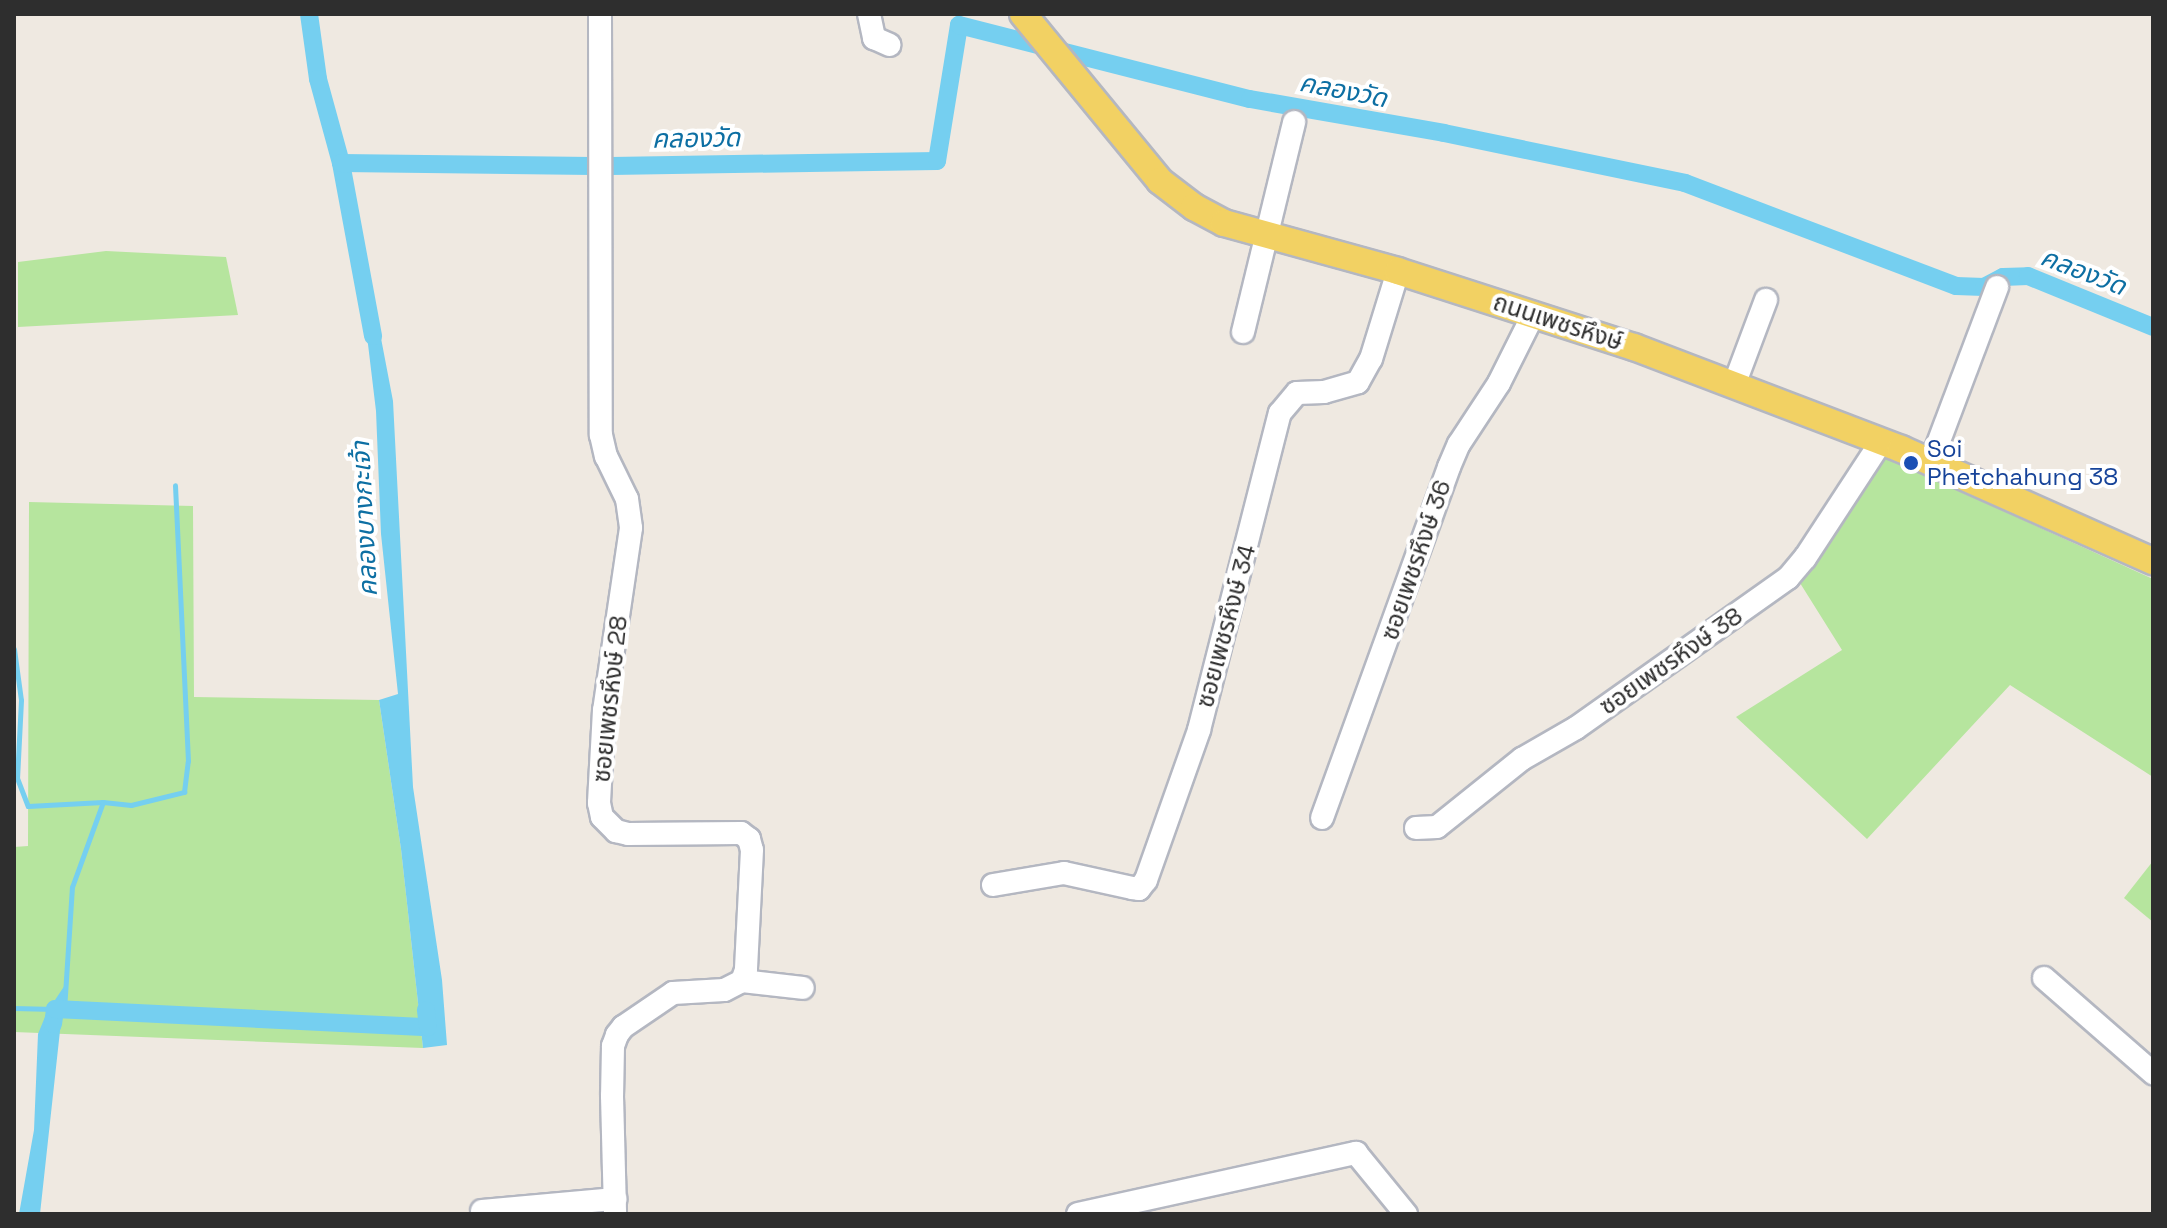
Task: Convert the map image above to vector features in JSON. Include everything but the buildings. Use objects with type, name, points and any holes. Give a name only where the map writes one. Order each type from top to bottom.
[{"type":"main road","name":"ถนนเพชรหึงษ์","points":[[1023,14],[1160,181],[1194,207],[1224,223],[1398,271],[1534,313],[1734,385],[1931,462],[2153,561]]},
{"type":"street","name":"ซอยเพชรหึงษ์ 28","points":[[600,14],[601,435],[606,456],[627,499],[631,528],[604,710],[599,803],[602,817],[616,831],[628,834],[741,833],[749,839],[751,876],[746,970],[742,981]]},
{"type":"street","points":[[869,14],[874,38],[890,45]]},
{"type":"street","points":[[1243,332],[1294,122]]},
{"type":"street","name":"ซอยเพชรหึงษ์ 34","points":[[993,885],[1064,873],[1139,889],[1146,880],[1199,730],[1280,413],[1297,393],[1324,392],[1358,382],[1371,359],[1398,271]]},
{"type":"street","points":[[1931,462],[1997,287]]},
{"type":"street","points":[[1734,385],[1766,300]]},
{"type":"street","name":"ซอยเพชรหึงษ์ 36","points":[[1322,818],[1449,467],[1499,383],[1534,313]]},
{"type":"street","name":"ซอยเพชรหึงษ์ 38","points":[[1416,828],[1437,827],[1522,759],[1576,728],[1700,637],[1788,578],[1805,558],[1881,442]]},
{"type":"street","points":[[2044,978],[2153,1073]]},
{"type":"street","points":[[482,1211],[615,1206],[613,1046],[623,1027],[673,993],[724,990],[742,981],[803,988]]},
{"type":"street","points":[[1078,1214],[1356,1153],[1406,1214]]},
{"type":"green space","points":[[106,251],[226,257],[238,315],[18,327],[18,262]]},
{"type":"green space","points":[[1885,457],[2153,579],[2153,777],[2010,685],[1867,839],[1736,717],[1842,650],[1800,583]]},
{"type":"green space","points":[[29,502],[193,506],[194,697],[379,700],[401,849],[423,1048],[14,1032],[14,847],[28,846]]},
{"type":"green space","points":[[2153,861],[2153,922],[2124,898]]},
{"type":"water","points":[[364,311],[376,312],[393,401],[413,787],[442,980],[447,1045],[423,1048],[401,849],[379,700],[398,694],[381,534],[376,411]]},
{"type":"water","points":[[65,985],[40,1214],[19,1214],[34,1130],[38,1034],[47,1012]]},
{"type":"waterway","name":"คลองบางกะเจ้า","points":[[309,14],[318,79],[341,163],[373,336]]},
{"type":"waterway","name":"คลองวัด","points":[[611,166],[937,161],[959,25],[1250,99],[1444,133],[1685,183],[1956,286],[1984,287],[2003,277],[2028,276],[2153,327]]},
{"type":"waterway","name":"คลองวัด","points":[[341,163],[593,166]]},
{"type":"waterway","points":[[64,1010],[72,887],[103,802],[131,805],[184,792],[188,761],[175,485]]},
{"type":"waterway","points":[[14,649],[21,700],[17,778],[28,806],[103,802]]},
{"type":"waterway","points":[[14,1008],[54,1009]]},
{"type":"waterway","points":[[53,1024],[55,1009],[428,1027],[426,1010]]},
{"type":"place","name":"Soi Phetchahung 38","points":[[1911,463]]}]
